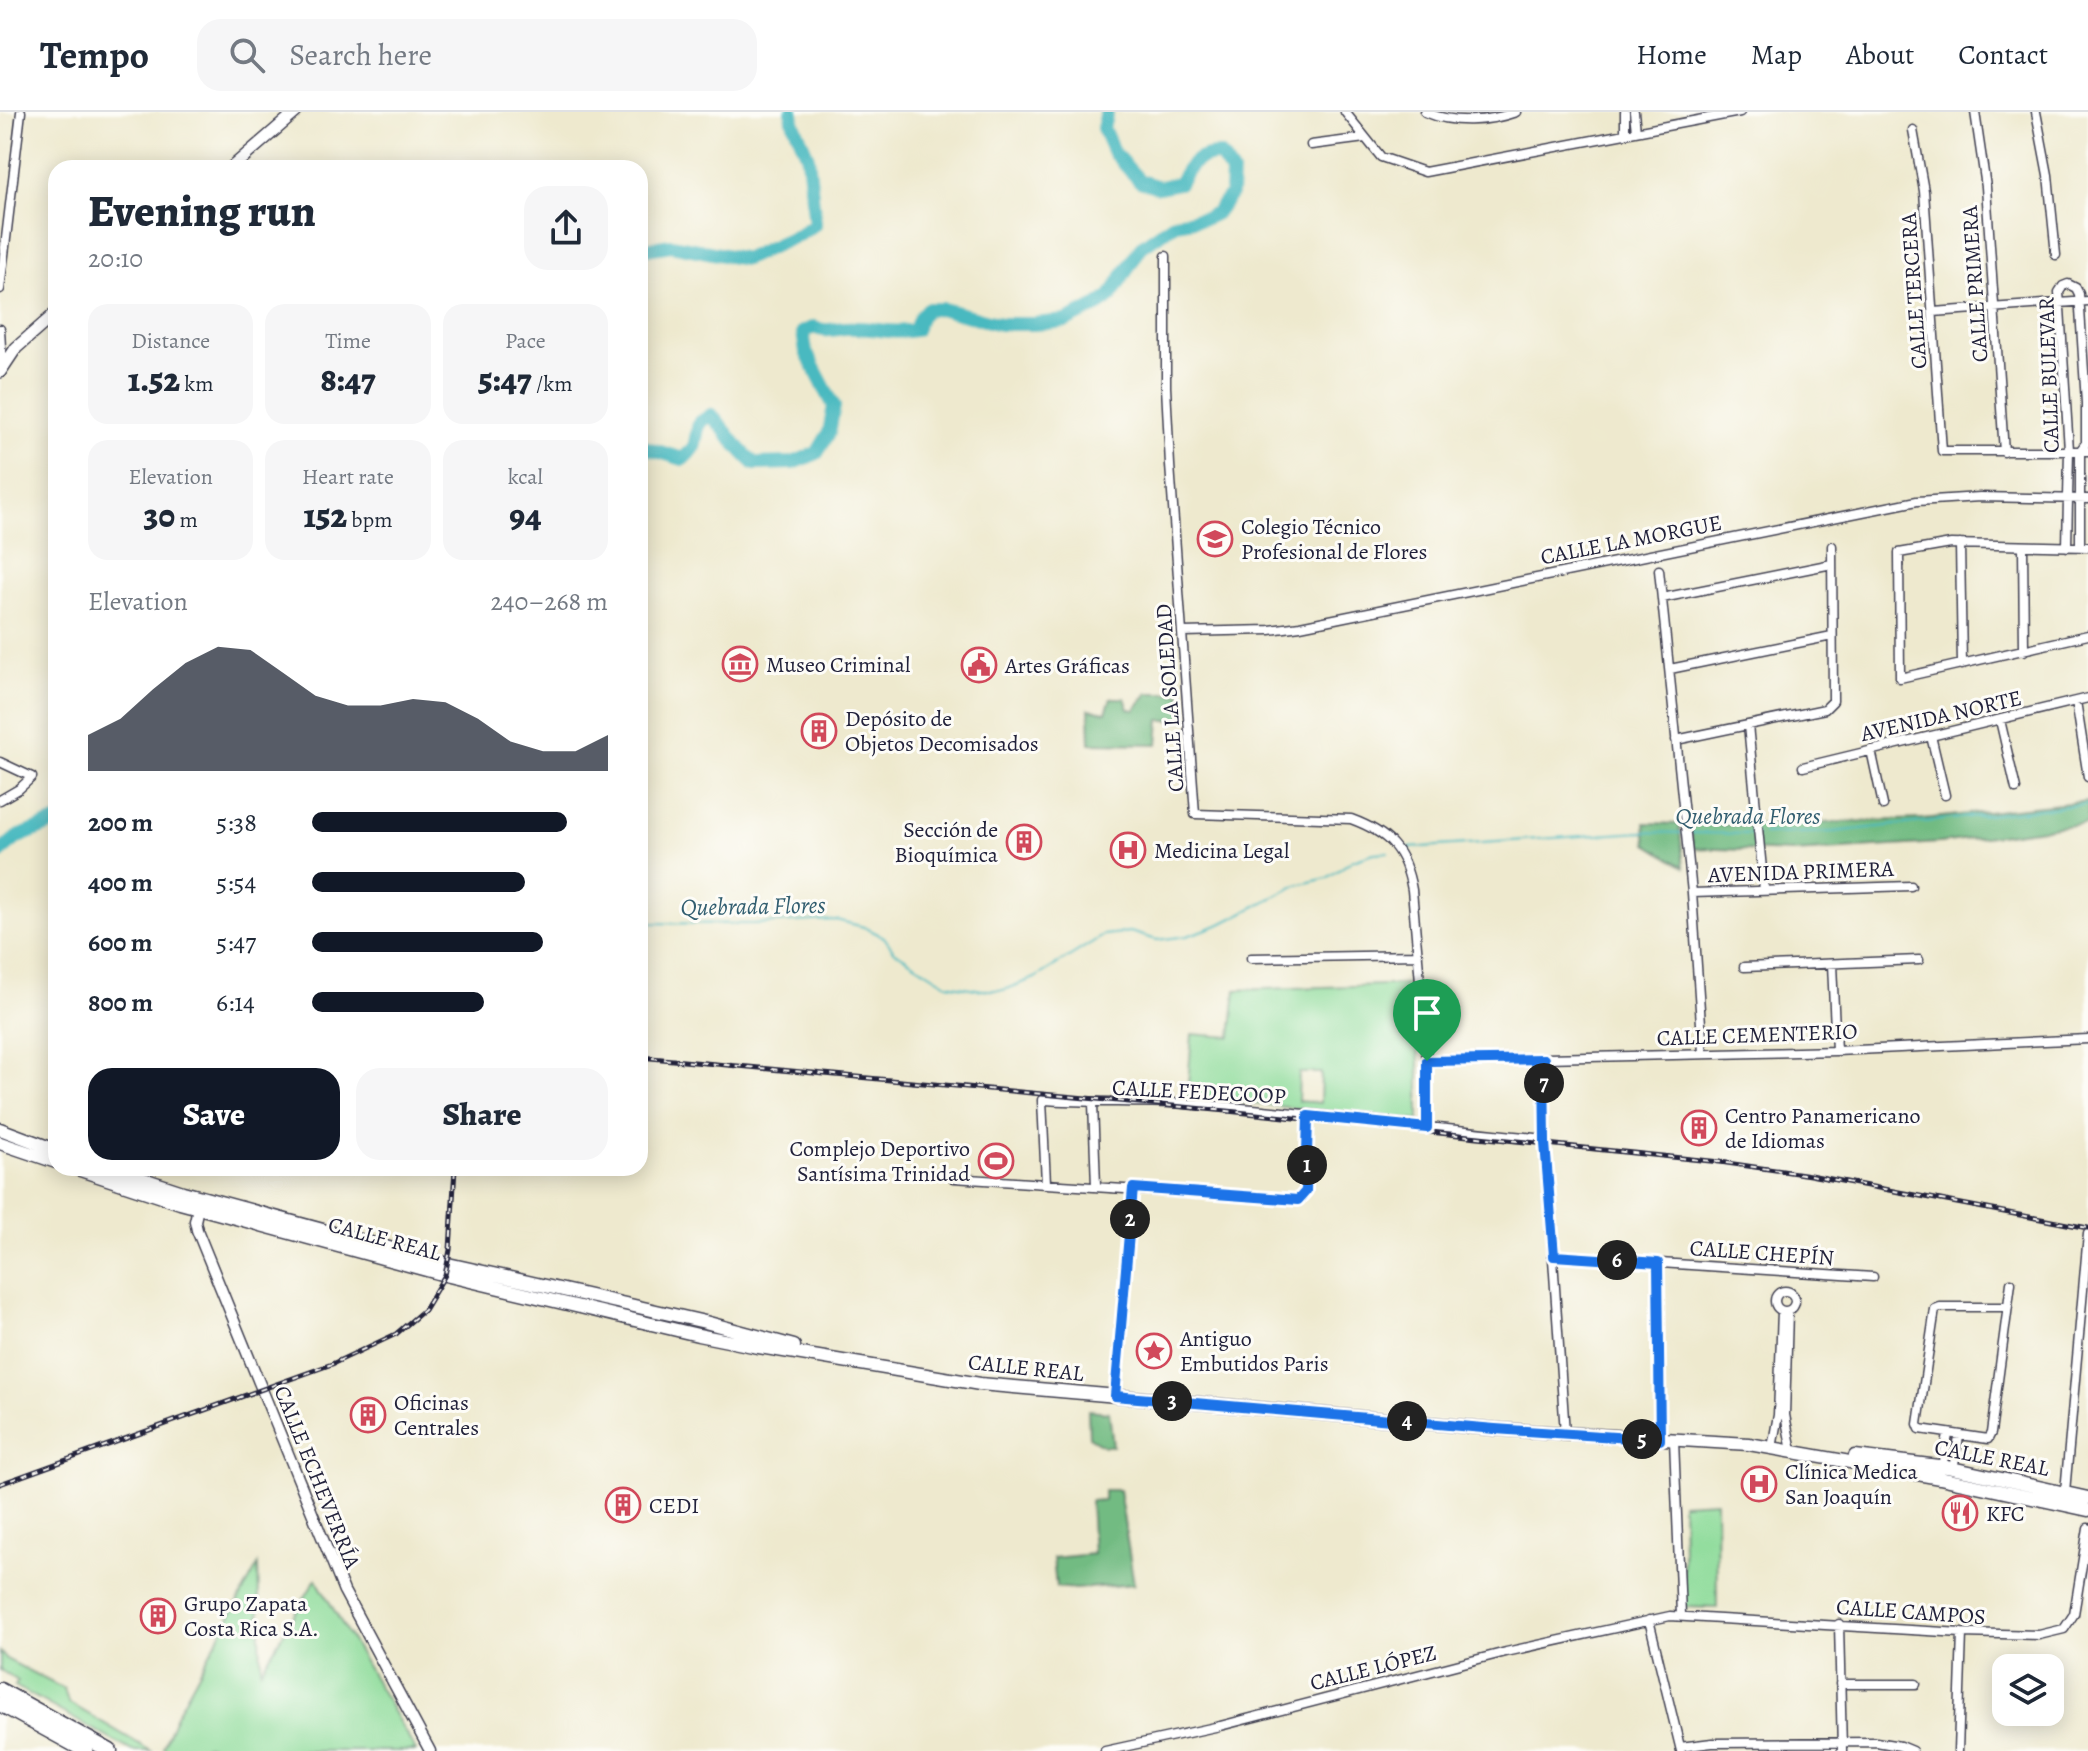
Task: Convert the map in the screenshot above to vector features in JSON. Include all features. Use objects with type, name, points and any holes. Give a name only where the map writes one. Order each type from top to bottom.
[{"type":"highway","points":[[2,1694],[86,1751]]},
{"type":"highway","points":[[2,1694],[110,1751]]},
{"type":"main road","points":[[240,160],[296,112]]},
{"type":"main road","points":[[1,369],[16,348],[48,320]]},
{"type":"main road","points":[[0,1129],[48,1147]]},
{"type":"main road","points":[[0,1143],[19,1142],[48,1147]]},
{"type":"main road","points":[[0,1143],[48,1159]]},
{"type":"main road","name":"CALLE REAL","points":[[99,1176],[198,1208],[445,1275],[698,1335],[980,1384],[1772,1448],[2088,1508]]},
{"type":"main road","name":"CALLE REAL","points":[[134,1176],[448,1264],[735,1330],[832,1358]]},
{"type":"main road","points":[[183,1192],[198,1208],[230,1210],[358,1239]]},
{"type":"main road","points":[[672,1315],[698,1335],[735,1330]]},
{"type":"main road","name":"CALLE REAL","points":[[1792,1451],[1948,1468],[2088,1498]]},
{"type":"main road","points":[[2017,1494],[2057,1496],[2065,1492],[2070,1499],[2088,1508]]},
{"type":"street","points":[[0,289],[21,112]]},
{"type":"street","points":[[1345,112],[1381,157],[1425,172],[1636,131],[1686,117],[1740,112]]},
{"type":"street","points":[[1425,112],[1471,120],[1510,113]]},
{"type":"street","points":[[1625,112],[1625,133]]},
{"type":"street","points":[[1634,112],[1636,131]]},
{"type":"street","points":[[2036,112],[2048,175],[2056,255]]},
{"type":"street","name":"CALLE PRIMERA","points":[[1974,113],[1986,187],[2004,452]]},
{"type":"street","name":"CALLE TERCERA","points":[[1913,130],[1924,191],[1942,451],[2004,452]]},
{"type":"street","points":[[1311,145],[1365,138]]},
{"type":"street","name":"CALLE LA SOLEDAD","points":[[1166,256],[1170,465],[1195,814],[1351,819],[1369,825],[1393,843],[1407,865],[1412,890],[1427,1061],[1427,1128]]},
{"type":"street","name":"CALLE BULEVAR","points":[[2067,547],[2069,450],[2060,289],[2068,284],[2076,288],[2084,301],[2084,547]]},
{"type":"street","points":[[1933,312],[2084,301]]},
{"type":"street","points":[[0,329],[1,369]]},
{"type":"street","points":[[2004,452],[2084,451]]},
{"type":"street","name":"CALLE LA MORGUE","points":[[1183,632],[1270,630],[1300,626],[1917,501],[1949,497],[2084,499]]},
{"type":"street","points":[[2084,547],[1960,544],[1899,553],[1901,679],[2088,635]]},
{"type":"street","points":[[1960,544],[1962,665]]},
{"type":"street","points":[[1676,740],[1830,706],[1833,701],[1832,546]]},
{"type":"street","points":[[2023,546],[2024,651]]},
{"type":"street","points":[[1662,598],[1832,564]]},
{"type":"street","points":[[1659,570],[1692,893],[1703,1053]]},
{"type":"street","points":[[1670,669],[1832,636]]},
{"type":"street","name":"AVENIDA NORTE","points":[[1803,767],[2088,698]]},
{"type":"street","points":[[2076,701],[2088,777]]},
{"type":"street","points":[[2000,720],[2016,789]]},
{"type":"street","points":[[1748,725],[1764,890]]},
{"type":"street","points":[[1931,736],[1945,795]]},
{"type":"street","points":[[1871,750],[1883,805]]},
{"type":"street","points":[[0,762],[32,777],[0,800]]},
{"type":"street","name":"AVENIDA PRIMERA","points":[[1692,893],[1911,886]]},
{"type":"street","points":[[1251,958],[1418,955]]},
{"type":"street","points":[[1744,967],[1919,960]]},
{"type":"street","points":[[1832,964],[1836,1051]]},
{"type":"street","name":"CALLE CEMENTERIO","points":[[1427,1061],[1836,1051],[2088,1039]]},
{"type":"street","points":[[1544,1059],[1545,1139],[1565,1433]]},
{"type":"street","name":"CALLE FEDECOOP","points":[[1046,1183],[1042,1100],[1153,1102],[1545,1139]]},
{"type":"street","points":[[1093,1103],[1096,1186]]},
{"type":"street","points":[[953,1178],[1298,1200],[1306,1191],[1308,1116]]},
{"type":"street","points":[[1115,1396],[1133,1188]]},
{"type":"street","name":"CALLE ECHEVERRÍA","points":[[198,1208],[195,1221],[197,1230],[319,1532],[349,1601],[430,1751]]},
{"type":"street","points":[[2065,1492],[2088,1234]]},
{"type":"street","name":"CALLE CHEPÍN","points":[[1554,1256],[1873,1277]]},
{"type":"street","points":[[1658,1263],[1660,1440]]},
{"type":"street","points":[[2007,1307],[1935,1309],[1918,1424],[1923,1432],[1988,1439],[2011,1283]]},
{"type":"street","points":[[1772,1448],[1782,1415],[1785,1311]]},
{"type":"street","points":[[1782,1415],[1792,1451]]},
{"type":"street","points":[[1948,1435],[1948,1468]]},
{"type":"street","points":[[1948,1468],[1959,1437]]},
{"type":"street","points":[[1674,1440],[1681,1615]]},
{"type":"street","name":"CALLE CAMPOS","points":[[1649,1620],[1681,1615],[2039,1635],[2064,1629],[2074,1614],[2088,1528]]},
{"type":"street","points":[[1649,1620],[1680,1749],[1712,1743],[1842,1747],[1889,1743],[1912,1751]]},
{"type":"street","name":"CALLE LÓPEZ","points":[[1105,1751],[1220,1726],[1362,1688],[1649,1620]]},
{"type":"street","points":[[1839,1624],[1842,1747]]},
{"type":"street","points":[[1958,1751],[1962,1633]]},
{"type":"street","points":[[1840,1684],[1916,1684]]},
{"type":"green space","points":[[1148,693],[1181,693],[1183,720],[1160,720],[1158,744],[1090,743],[1089,709],[1106,712],[1111,698],[1125,698],[1129,709],[1135,710]]},
{"type":"green space","points":[[2088,801],[2088,823],[1940,843],[1793,852],[1693,848],[1690,825],[1923,819]]},
{"type":"green space","points":[[1645,823],[1679,824],[1684,867],[1647,844]]},
{"type":"green space","points":[[1413,984],[1419,1062],[1419,1121],[1187,1097],[1192,1034],[1231,1037],[1236,990]],"holes":[[[1299,1073],[1321,1073],[1320,1103],[1298,1101]]]},
{"type":"green space","points":[[1088,1410],[1109,1412],[1113,1446],[1104,1446],[1089,1437]]},
{"type":"green space","points":[[1104,1490],[1119,1490],[1134,1584],[1075,1589],[1056,1587],[1053,1558],[1093,1554],[1090,1501],[1104,1500]]},
{"type":"green space","points":[[1716,1501],[1717,1608],[1684,1607],[1682,1503]]},
{"type":"green space","points":[[258,1565],[261,1670],[316,1579],[416,1751],[227,1751],[206,1745],[200,1751],[168,1751],[163,1748],[176,1715]]},
{"type":"green space","points":[[0,1652],[6,1659],[64,1689],[68,1702],[151,1751],[132,1751],[15,1686],[18,1681],[0,1670]]},
{"type":"waterway","points":[[648,249],[671,245],[745,259],[815,224],[808,157],[792,112]]},
{"type":"waterway","points":[[648,448],[683,459],[694,448],[699,423],[711,415],[755,464],[793,463],[817,453],[829,433],[834,406],[806,352],[803,332],[814,327],[826,330],[915,330],[927,309],[943,309],[1000,324],[1066,321],[1110,297],[1141,247],[1175,223],[1206,218],[1216,213],[1231,194],[1232,173],[1220,155],[1212,155],[1195,162],[1179,183],[1159,187],[1140,181],[1114,153],[1103,128],[1107,112]]},
{"type":"waterway","name":"Quebrada Flores","points":[[1763,834],[1833,832],[2088,804]]},
{"type":"waterway","points":[[0,852],[18,837],[48,825]]},
{"type":"waterway","name":"Quebrada Flores","points":[[1408,848],[1641,832],[1685,833]]},
{"type":"waterway","name":"Quebrada Flores","points":[[1691,833],[1757,834]]},
{"type":"waterway","name":"Quebrada Flores","points":[[648,923],[753,924],[836,920],[864,927],[884,937],[894,951],[947,984],[1004,990],[1035,978],[1104,935],[1130,932],[1157,940],[1187,936],[1221,924],[1297,885],[1327,878],[1353,860],[1388,852]]},
{"type":"railway","points":[[648,1058],[1227,1111],[1720,1162],[1810,1175],[2088,1228]]},
{"type":"railway","points":[[0,1484],[332,1364],[396,1334],[424,1310],[445,1275],[450,1250],[455,1176]]},
{"type":"place","name":"Colegio Técnico Profesional de Flores","points":[[1215,539]]},
{"type":"place","name":"Museo Criminal","points":[[740,664]]},
{"type":"place","name":"Artes Gráficas","points":[[979,665]]},
{"type":"place","name":"Depósito de Objetos Decomisados","points":[[819,731]]},
{"type":"place","name":"Sección de Bioquímica","points":[[1024,842]]},
{"type":"place","name":"Medicina Legal","points":[[1128,850]]},
{"type":"place","name":"Centro Panamericano de Idiomas","points":[[1699,1128]]},
{"type":"place","name":"Complejo Deportivo Santísima Trinidad","points":[[996,1161]]},
{"type":"place","name":"Antiguo Embutidos Paris","points":[[1154,1351]]},
{"type":"place","name":"Oficinas Centrales","points":[[368,1415]]},
{"type":"place","name":"Clínica Medica San Joaquín","points":[[1759,1484]]},
{"type":"place","name":"CEDI","points":[[623,1505]]},
{"type":"place","name":"KFC","points":[[1960,1513]]},
{"type":"place","name":"Grupo Zapata Costa Rica S.A.","points":[[158,1616]]},
{"type":"route","points":[[1544,1059],[1545,1143],[1554,1256],[1658,1263],[1660,1440],[1115,1396],[1133,1188],[1298,1200],[1304,1197],[1306,1191],[1308,1116],[1427,1128],[1427,1061],[1544,1059]]}]
